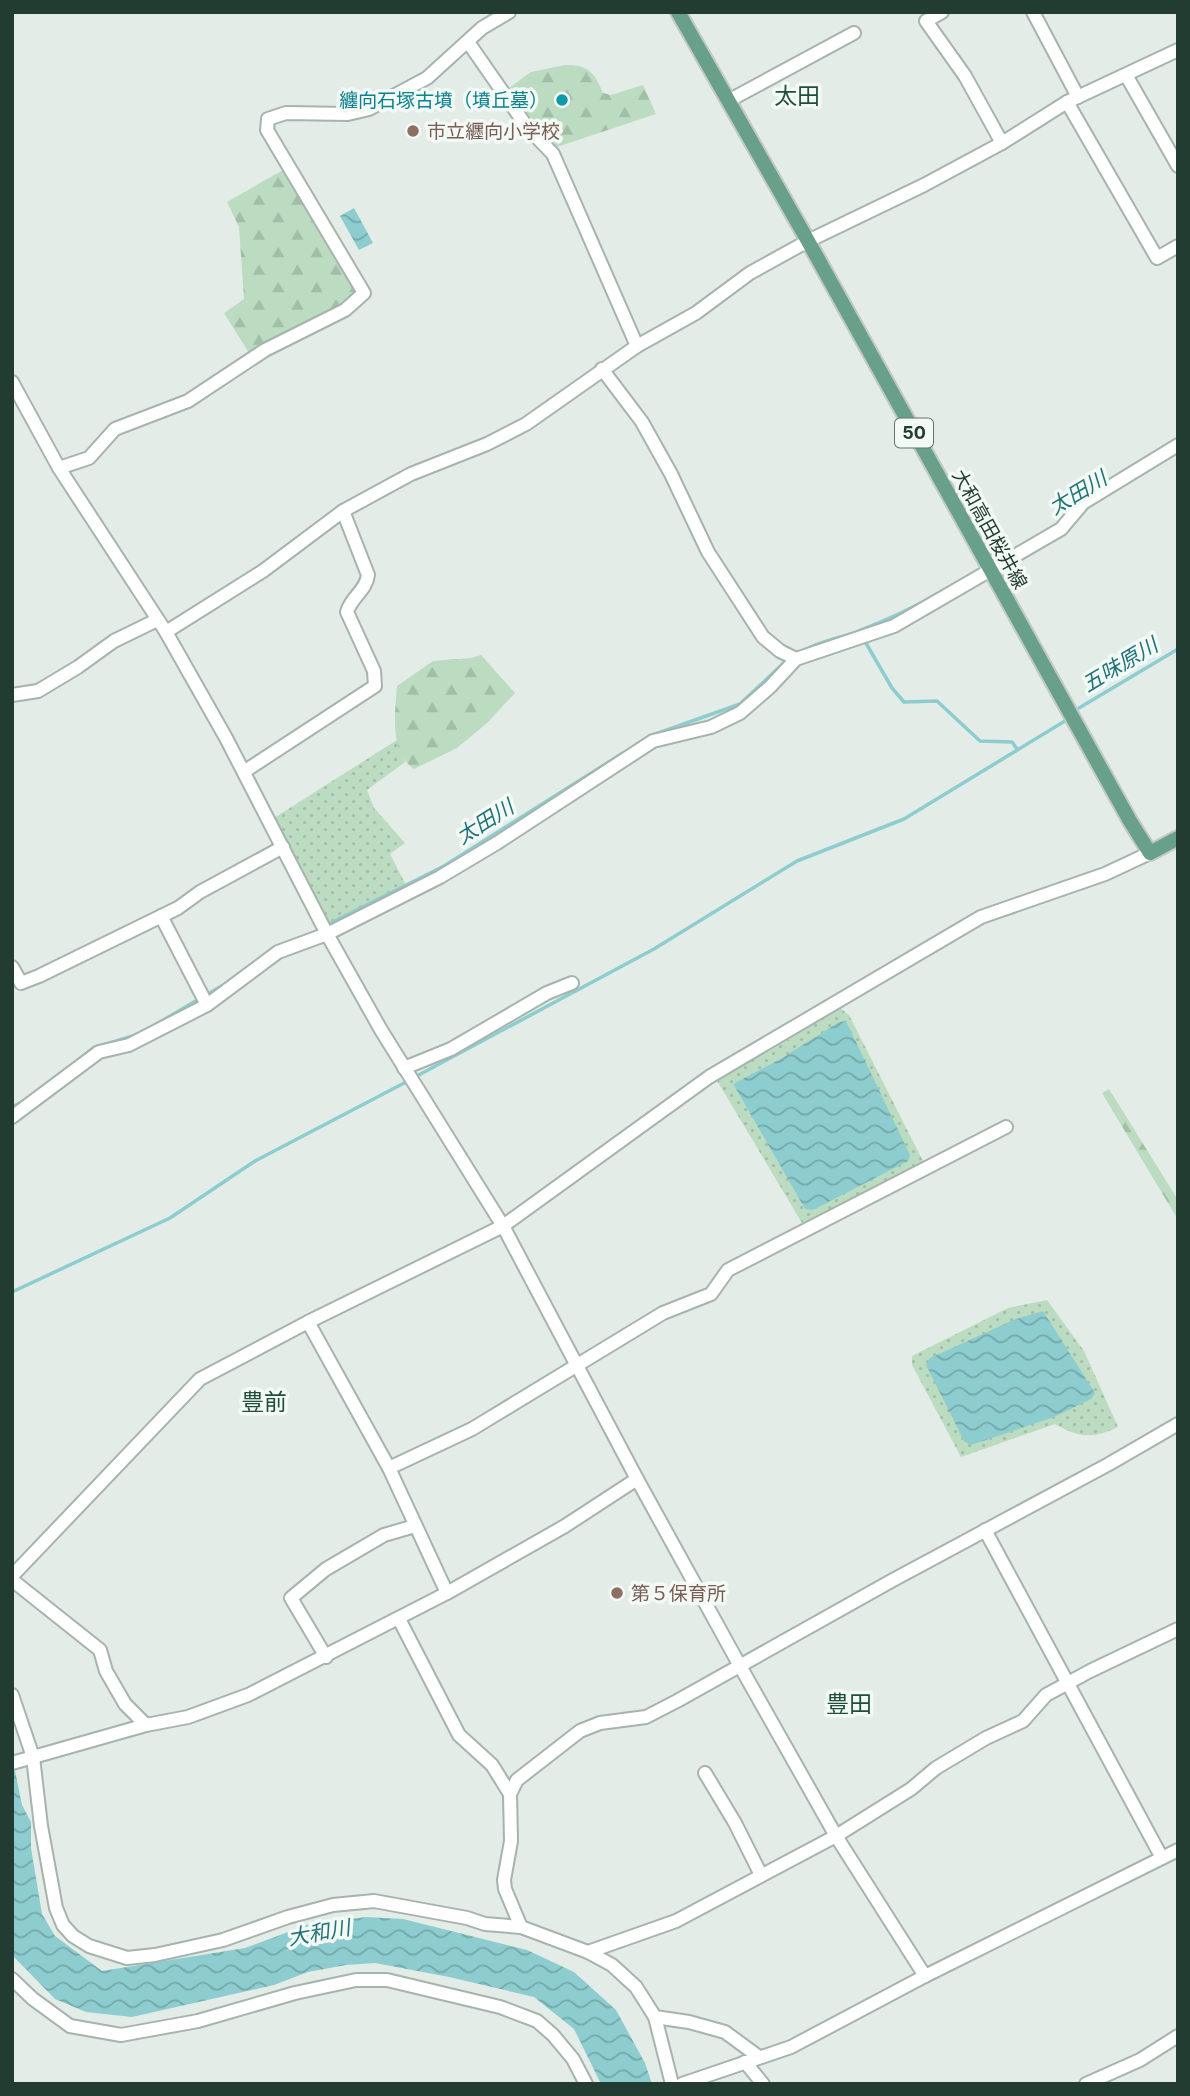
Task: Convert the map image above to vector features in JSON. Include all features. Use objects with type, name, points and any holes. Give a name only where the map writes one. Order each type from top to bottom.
[{"type":"main road","name":"大和高田桜井線","points":[[678,12],[1066,708],[1150,853]]},
{"type":"main road","points":[[1150,853],[1178,838]]},
{"type":"street","points":[[59,468],[89,458],[115,429],[188,401],[265,350],[345,310],[364,293],[267,130],[268,120],[286,113],[348,114],[369,109],[427,78],[482,28],[509,12]]},
{"type":"street","points":[[942,12],[926,22],[965,76],[1002,144]]},
{"type":"street","points":[[1033,12],[1072,99],[1157,258],[1178,246]]},
{"type":"street","points":[[728,101],[854,33]]},
{"type":"street","points":[[468,42],[527,127],[553,155],[637,346]]},
{"type":"street","points":[[166,632],[262,571],[343,511],[411,474],[487,444],[526,424],[602,369],[696,313],[744,277],[808,241],[1002,144],[1072,99],[1178,50]]},
{"type":"street","points":[[1126,75],[1178,166]]},
{"type":"street","points":[[602,369],[635,410],[671,474],[708,552],[763,637],[780,651],[796,659]]},
{"type":"street","points":[[12,382],[59,468],[166,632],[245,771],[327,934],[404,1068],[503,1226],[637,1479],[836,1836],[925,1976]]},
{"type":"street","points":[[12,1117],[99,1052],[129,1045],[207,1005],[278,952],[327,934],[440,877],[653,741],[711,727],[740,713],[771,687],[796,659],[894,626],[1061,529],[1083,503],[1178,445]]},
{"type":"street","points":[[245,771],[375,685],[374,671],[347,612],[349,605],[367,586],[368,576],[343,511]]},
{"type":"street","points":[[12,695],[38,691],[114,641],[158,620]]},
{"type":"street","points":[[12,967],[21,984],[161,916],[283,847]]},
{"type":"street","points":[[146,1725],[125,1704],[106,1671],[100,1650],[12,1578],[200,1379],[308,1322],[503,1226],[709,1077],[982,917],[1105,874],[1150,853]]},
{"type":"street","points":[[161,916],[207,1005]]},
{"type":"street","points":[[404,1068],[451,1049],[547,993],[572,983]]},
{"type":"street","points":[[388,1468],[472,1429],[663,1314],[710,1294],[728,1270],[1006,1127]]},
{"type":"street","points":[[308,1322],[388,1468],[447,1594]]},
{"type":"street","points":[[521,1927],[505,1889],[504,1880],[511,1841],[510,1794],[517,1780],[580,1731],[600,1723],[646,1717],[1178,1424]]},
{"type":"street","points":[[12,1763],[146,1725],[188,1717],[248,1695],[447,1594],[565,1526],[637,1479]]},
{"type":"street","points":[[326,1657],[291,1598],[326,1570],[384,1535],[415,1526]]},
{"type":"street","points":[[985,1530],[1162,1857]]},
{"type":"street","points":[[399,1619],[459,1735],[492,1765],[510,1794]]},
{"type":"street","points":[[588,1952],[676,1921],[836,1836],[986,1738],[1023,1721],[1046,1695],[1178,1629]]},
{"type":"street","points":[[12,1695],[31,1758],[56,1908],[63,1925],[73,1936],[106,1953],[127,1958],[155,1955],[223,1940],[288,1917],[333,1905],[374,1901],[467,1918],[485,1924],[521,1927],[588,1952],[612,1965],[636,1987],[655,2017],[672,2084]]},
{"type":"street","points":[[705,1773],[735,1823],[761,1875]]},
{"type":"street","points":[[682,2084],[791,2047],[925,1976],[1178,1850]]},
{"type":"street","points":[[12,1979],[33,1999],[70,2026],[121,2035],[198,2021],[295,1993],[356,1980],[387,1980],[500,2007],[537,2021],[573,2059],[586,2084]]},
{"type":"street","points":[[655,2017],[689,2022],[724,2032],[759,2057]]},
{"type":"street","points":[[1086,2084],[1140,2060],[1178,2036]]},
{"type":"street","points":[[745,2062],[763,2084]]},
{"type":"green space","points":[[565,65],[580,66],[590,71],[603,93],[611,95],[643,85],[656,114],[557,147],[533,124],[509,88],[531,72]]},
{"type":"green space","points":[[283,170],[357,292],[332,312],[256,347],[249,353],[224,313],[244,299],[239,227],[227,202]]},
{"type":"green space","points":[[481,655],[515,693],[487,723],[457,748],[414,769],[406,762],[397,742],[397,686],[433,661]]},
{"type":"green space","points":[[397,740],[405,762],[367,790],[374,808],[405,843],[390,854],[408,889],[331,928],[274,818]]},
{"type":"green space","points":[[840,1008],[849,1015],[924,1163],[808,1225],[802,1223],[716,1079]],"holes":[[[782,1058],[805,1209],[733,1084]]]},
{"type":"green space","points":[[1109,1089],[1178,1200],[1177,1218],[1102,1093]]},
{"type":"green space","points":[[1047,1300],[1084,1351],[1118,1427],[1101,1434],[1086,1435],[1071,1432],[1055,1424],[961,1457],[912,1365],[912,1356],[1008,1308]]},
{"type":"water","points":[[354,208],[373,243],[359,250],[340,216]]},
{"type":"water","points":[[846,1021],[910,1155],[908,1161],[813,1210],[805,1209],[733,1084],[782,1058],[839,1022]]},
{"type":"water","points":[[1043,1311],[1095,1393],[1091,1399],[1054,1417],[971,1445],[964,1441],[926,1365],[930,1358],[1016,1319]]},
{"type":"water","name":"大和川","points":[[12,1756],[22,1805],[31,1822],[31,1848],[42,1914],[55,1936],[102,1971],[245,1948],[307,1925],[366,1917],[403,1919],[527,1950],[574,1972],[616,2010],[645,2063],[652,2084],[601,2084],[574,2029],[534,1997],[375,1963],[308,1972],[274,1985],[132,2017],[86,2012],[55,1999],[12,1955]]},
{"type":"waterway","name":"太田川","points":[[803,651],[880,622],[937,594]]},
{"type":"waterway","name":"五味原川","points":[[863,638],[892,688],[904,702],[937,701],[980,741],[1012,742],[1017,749]]},
{"type":"waterway","name":"五味原川","points":[[1079,708],[1178,649]]},
{"type":"waterway","name":"太田川","points":[[650,736],[740,704],[787,660]]},
{"type":"waterway","points":[[415,1077],[654,949],[797,861],[904,819],[1065,721]]},
{"type":"waterway","name":"太田川","points":[[327,925],[444,866],[623,753]]},
{"type":"waterway","name":"太田川","points":[[206,995],[227,983]]},
{"type":"waterway","name":"太田川","points":[[155,1025],[199,999]]},
{"type":"waterway","name":"太田川","points":[[68,1068],[93,1048],[136,1035]]},
{"type":"waterway","points":[[12,1292],[170,1218],[255,1161],[408,1081]]},
{"type":"waterway","name":"太田川","points":[[12,1107],[26,1100]]},
{"type":"place","name":"纏向石塚古墳（墳丘墓）","points":[[562,100]]},
{"type":"place","name":"市立纒向小学校","points":[[413,131]]},
{"type":"place","name":"第５保育所","points":[[617,1593]]},
{"type":"district","name":"太田","points":[[797,96]]},
{"type":"district","name":"豊前","points":[[264,1402]]},
{"type":"district","name":"豊田","points":[[849,1704]]}]
